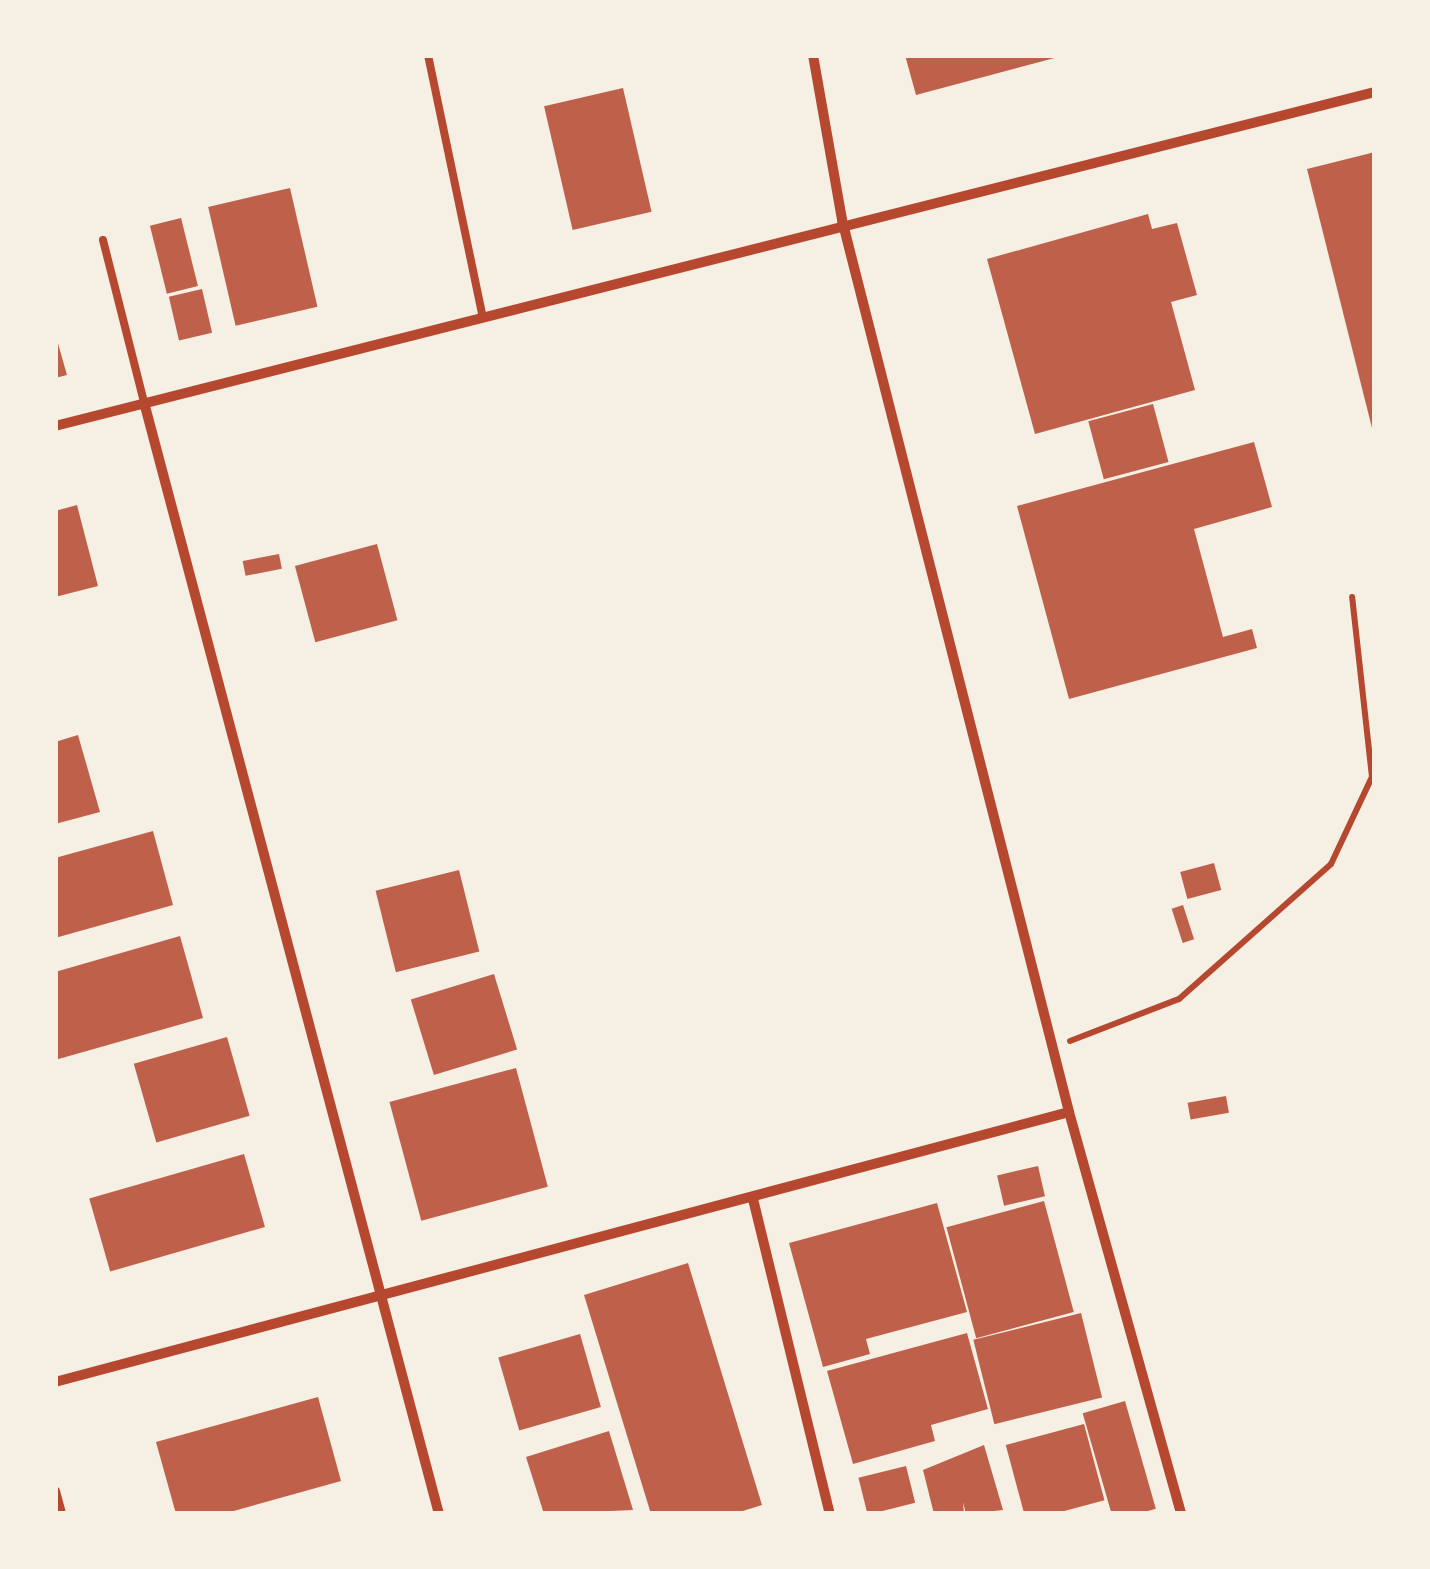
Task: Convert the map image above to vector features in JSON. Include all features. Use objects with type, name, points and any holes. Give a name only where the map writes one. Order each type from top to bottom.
[{"type":"street","points":[[813,55],[842,220],[1069,1112],[1181,1514]]},
{"type":"street","points":[[55,426],[144,406],[842,220],[1375,92]]},
{"type":"street","points":[[144,406],[439,1514]]},
{"type":"street","points":[[55,1382],[754,1199],[1069,1112]]},
{"type":"street","points":[[754,1199],[830,1514]]},
{"type":"street","points":[[55,1491],[61,1514]]},
{"type":"lane","points":[[428,55],[482,314]]},
{"type":"lane","points":[[103,240],[144,406]]},
{"type":"path","points":[[1054,1046],[1179,1000],[1331,864],[1372,777],[1352,597]]},
{"type":"building","points":[[905,55],[1062,55],[1062,56],[916,95]]},
{"type":"building","points":[[623,88],[652,212],[573,230],[544,106]]},
{"type":"building","points":[[1375,152],[1375,435],[1374,436],[1307,169]]},
{"type":"building","points":[[290,188],[317,307],[236,326],[208,207]]},
{"type":"building","points":[[1148,214],[1152,229],[1177,223],[1197,295],[1171,302],[1195,390],[1035,434],[987,259]]},
{"type":"building","points":[[181,218],[198,286],[167,294],[150,226]]},
{"type":"building","points":[[202,289],[212,333],[179,340],[169,297]]},
{"type":"building","points":[[55,333],[67,375],[55,378]]},
{"type":"building","points":[[1153,404],[1169,462],[1104,479],[1088,421]]},
{"type":"building","points":[[1254,442],[1272,507],[1194,529],[1223,637],[1252,629],[1257,648],[1069,699],[1017,506]]},
{"type":"building","points":[[77,505],[98,586],[55,597],[55,511]]},
{"type":"building","points":[[377,544],[397,620],[315,642],[295,566]]},
{"type":"building","points":[[279,554],[282,569],[246,576],[243,561]]},
{"type":"building","points":[[78,735],[100,812],[55,824],[55,742]]},
{"type":"building","points":[[153,831],[173,905],[55,938],[55,858]]},
{"type":"building","points":[[1214,863],[1221,890],[1187,899],[1180,872]]},
{"type":"building","points":[[459,870],[479,952],[396,972],[376,891]]},
{"type":"building","points":[[1183,905],[1194,939],[1183,943],[1172,909]]},
{"type":"building","points":[[180,936],[203,1018],[55,1060],[55,972]]},
{"type":"building","points":[[494,974],[517,1050],[434,1075],[411,999]]},
{"type":"building","points":[[227,1037],[250,1116],[156,1143],[134,1064]]},
{"type":"building","points":[[516,1068],[548,1187],[421,1221],[389,1102]]},
{"type":"building","points":[[1226,1096],[1229,1113],[1191,1120],[1188,1103]]},
{"type":"building","points":[[244,1154],[265,1227],[110,1271],[89,1198]]},
{"type":"building","points":[[1038,1166],[1045,1196],[1004,1206],[997,1175]]},
{"type":"building","points":[[1044,1201],[1074,1312],[976,1338],[946,1227]]},
{"type":"building","points":[[937,1203],[967,1312],[866,1339],[870,1354],[823,1367],[789,1243]]},
{"type":"building","points":[[688,1263],[762,1505],[733,1514],[651,1514],[584,1295]]},
{"type":"building","points":[[1081,1313],[1102,1397],[994,1424],[973,1340]]},
{"type":"building","points":[[967,1333],[988,1409],[931,1425],[935,1441],[853,1464],[827,1371]]},
{"type":"building","points":[[580,1334],[601,1407],[519,1430],[498,1357]]},
{"type":"building","points":[[318,1397],[341,1481],[223,1514],[176,1514],[156,1442]]},
{"type":"building","points":[[1125,1401],[1156,1509],[1137,1514],[1112,1514],[1083,1413]]},
{"type":"building","points":[[1084,1424],[1104,1500],[1053,1514],[1024,1514],[1006,1445]]},
{"type":"building","points":[[609,1431],[633,1510],[544,1514],[526,1457]]},
{"type":"building","points":[[984,1445],[1003,1510],[966,1514],[963,1502],[964,1514],[934,1514],[923,1470]]},
{"type":"building","points":[[906,1466],[915,1503],[867,1514],[858,1478]]}]
